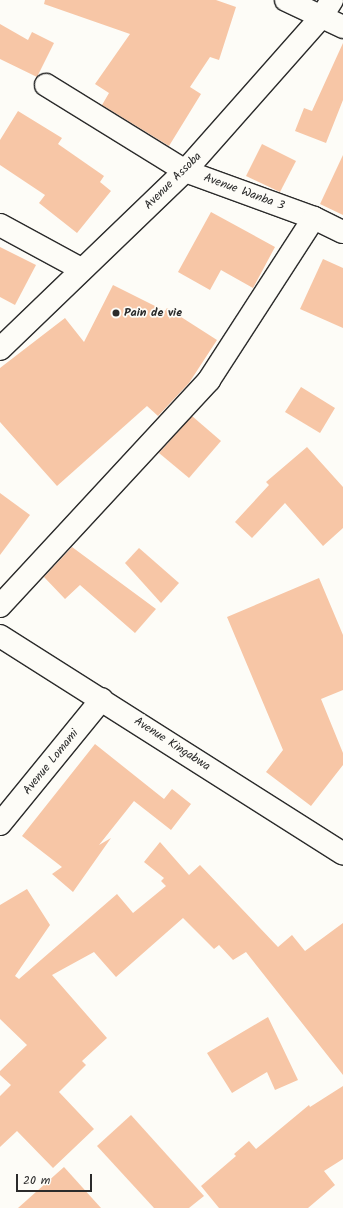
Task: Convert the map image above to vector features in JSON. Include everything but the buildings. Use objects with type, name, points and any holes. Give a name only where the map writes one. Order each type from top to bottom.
[{"type":"street","points":[[286,0],[327,8],[343,27]]},
{"type":"street","name":"Avenue Assoba","points":[[0,348],[185,170],[327,8]]},
{"type":"street","name":"Avenue Wanba 3","points":[[46,85],[185,170],[314,218],[343,232]]},
{"type":"street","points":[[0,606],[209,380],[314,218]]},
{"type":"street","points":[[0,225],[81,269]]},
{"type":"street","name":"Avenue Kingabwa","points":[[0,636],[102,699],[343,854]]},
{"type":"street","name":"Avenue Lomami","points":[[0,824],[102,699]]},
{"type":"place","name":"Pain de vie","points":[[116,313]]}]
